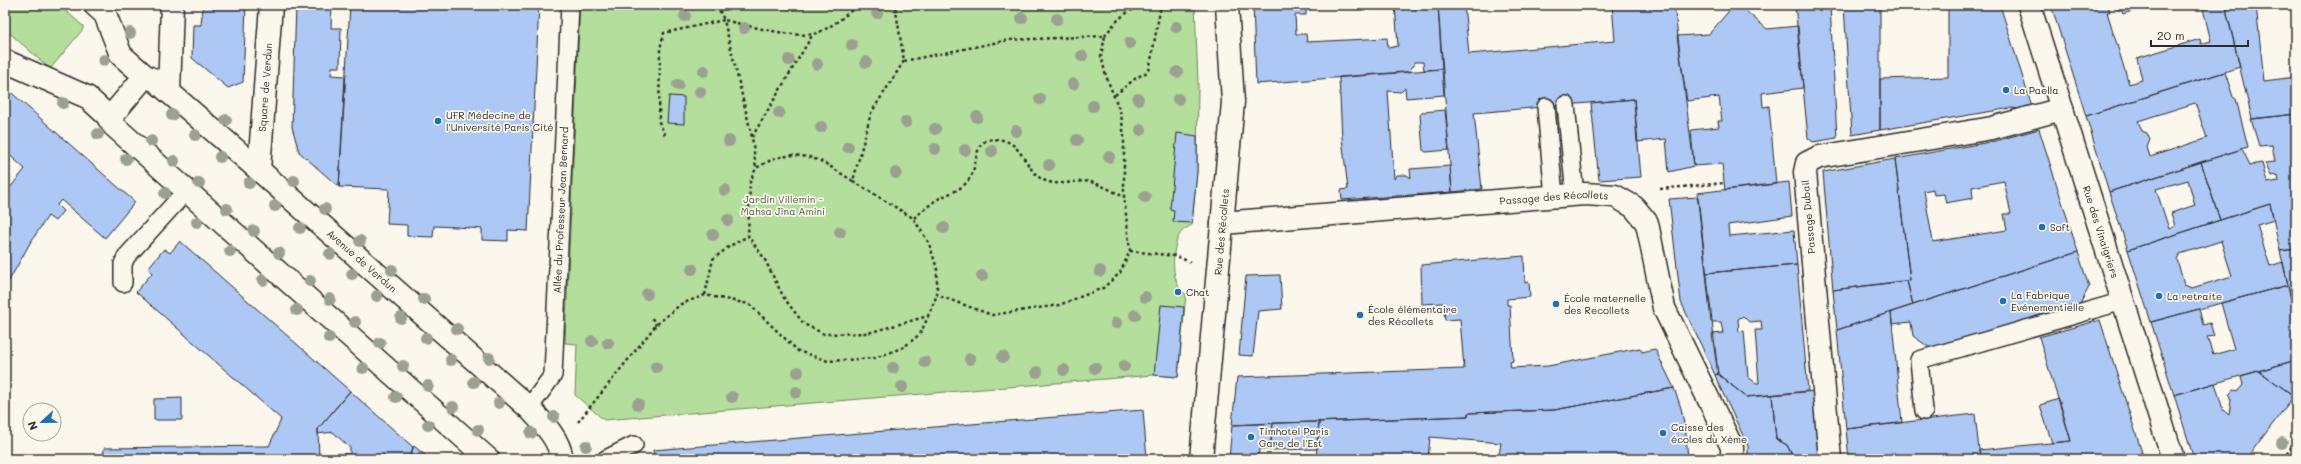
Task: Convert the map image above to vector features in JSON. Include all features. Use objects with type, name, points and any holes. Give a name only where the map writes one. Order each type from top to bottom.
[{"type":"street","name":"Avenue de Verdun","points":[[95,5],[105,14],[121,55],[145,76],[155,80],[169,92],[529,408],[550,430],[560,453]]},
{"type":"street","points":[[169,92],[172,5]]},
{"type":"street","name":"Square de Verdun","points":[[259,170],[271,5]]},
{"type":"street","name":"Rue des Récollets","points":[[1201,459],[1233,102],[1227,5]]},
{"type":"street","name":"Rue des Vinaigriers","points":[[2029,5],[2173,459]]},
{"type":"street","points":[[5,61],[87,97],[110,118],[114,126],[186,191],[488,459]]},
{"type":"street","points":[[110,118],[145,76]]},
{"type":"street","name":"Passage Dubail","points":[[1830,459],[1805,172],[1807,163],[1819,157],[1992,128],[2062,109]]},
{"type":"street","name":"Passage des Récollets","points":[[1222,223],[1565,196],[1615,196],[1634,207],[1647,223],[1664,308],[1732,447],[1732,459]]},
{"type":"lane","name":"Allée du Professeur Jean Bernard","points":[[529,408],[553,375],[570,5]]},
{"type":"lane","points":[[1565,196],[1566,105]]},
{"type":"lane","points":[[1546,107],[1565,196]]},
{"type":"lane","points":[[122,283],[123,264],[126,258],[186,191]]},
{"type":"lane","points":[[1924,411],[1918,360],[2123,302]]},
{"type":"lane","points":[[606,459],[634,445]]},
{"type":"path","points":[[717,5],[724,20],[752,137],[756,168],[750,182],[748,236],[764,258],[788,303],[804,324],[824,334],[868,333],[928,316]]},
{"type":"path","points":[[752,137],[813,34],[830,25],[858,5]]},
{"type":"path","points":[[853,181],[871,114],[904,61],[895,5]]},
{"type":"path","points":[[938,294],[992,315],[1059,305],[1103,288],[1120,273],[1130,252],[1124,197],[1124,136],[1115,95],[1106,76],[1101,56],[1105,36],[1114,22],[1126,14],[1147,5]]},
{"type":"path","points":[[1115,95],[1136,78],[1149,71],[1161,5]]},
{"type":"path","points":[[665,135],[659,122],[660,49],[664,33],[724,20],[781,32],[813,34]]},
{"type":"path","points":[[904,61],[1009,40],[1105,36]]},
{"type":"path","points":[[914,218],[936,200],[953,194],[970,179],[976,167],[978,149],[985,142],[993,139],[1003,140],[1012,144],[1033,172],[1044,180],[1058,184],[1090,182],[1124,197]]},
{"type":"path","points":[[560,453],[656,325],[681,304],[705,295],[749,304],[798,351],[828,361],[875,358],[904,347],[920,334],[938,294],[937,269],[930,243],[914,218],[823,162],[809,156],[793,155],[775,158],[756,168]]},
{"type":"path","points":[[1660,189],[1724,183]]},
{"type":"path","points":[[705,295],[713,259],[730,246],[748,236]]},
{"type":"path","points":[[1130,252],[1176,256],[1193,264]]},
{"type":"path","points":[[652,318],[656,325]]},
{"type":"path","points":[[2283,459],[2296,441]]},
{"type":"green space","points":[[5,5],[59,5],[83,26],[83,29],[51,68],[5,29]]},
{"type":"green space","name":"Jardin Villemin - Mahsa Jîna Amini","points":[[580,5],[1195,5],[1198,83],[1197,172],[1192,225],[1180,234],[1177,240],[1174,257],[1177,283],[1181,290],[1186,294],[1178,377],[1154,375],[604,420],[575,395],[577,344],[565,343]]},
{"type":"building","points":[[203,5],[246,5],[243,82],[228,88],[192,58],[193,25],[201,25]]},
{"type":"building","points":[[296,5],[332,5],[331,28],[341,28],[340,67],[332,67],[331,75],[345,76],[339,187],[299,152],[292,127]]},
{"type":"building","name":"UFR Médecine de l'Université Paris Cité","points":[[350,5],[539,5],[528,231],[508,230],[508,241],[482,240],[482,229],[457,227],[434,226],[433,237],[407,236],[407,225],[387,224],[389,189],[339,187]]},
{"type":"building","points":[[1253,5],[1306,5],[1306,15],[1295,15],[1296,34],[1306,34],[1307,42],[1387,38],[1388,48],[1398,46],[1395,5],[1438,5],[1442,69],[1424,70],[1423,62],[1414,62],[1414,66],[1411,67],[1410,72],[1256,84]]},
{"type":"building","points":[[1438,5],[1464,5],[1469,54],[1615,41],[1612,5],[1674,5],[1694,166],[1669,172],[1666,139],[1637,142],[1634,99],[1474,113],[1482,189],[1452,192]]},
{"type":"building","points":[[1734,5],[1739,5],[1767,29],[1798,26],[1803,88],[1762,93],[1763,107],[1769,106],[1776,184],[1725,190],[1722,164],[1694,166],[1691,130],[1719,127],[1718,121],[1722,121],[1719,97],[1687,101],[1677,36],[1709,34]]},
{"type":"building","points":[[1795,5],[1830,5],[1837,138],[1813,142],[1808,138]]},
{"type":"building","points":[[1844,5],[1880,5],[1880,130],[1852,135]]},
{"type":"building","points":[[1948,5],[2000,5],[2032,107],[2020,109],[2011,108],[1880,130],[1880,79],[1948,77]]},
{"type":"building","points":[[2051,5],[2108,5],[2110,12],[2107,12],[2129,84],[2142,80],[2137,58],[2200,39],[2201,44],[2211,41],[2202,5],[2225,5],[2240,67],[2086,116]]},
{"type":"building","points":[[2116,5],[2152,5],[2123,14],[2121,9],[2117,9]]},
{"type":"building","points":[[2225,5],[2256,5],[2264,81],[2296,77],[2296,114],[2252,119]]},
{"type":"building","points":[[1442,69],[1444,95],[1406,98],[1405,88],[1401,92],[1388,91],[1394,179],[1397,175],[1407,175],[1411,178],[1410,169],[1450,166],[1452,192],[1342,200],[1341,190],[1348,189],[1342,138],[1339,77]]},
{"type":"building","points":[[2225,72],[2233,97],[2236,99],[2248,147],[2109,192],[2086,116]],"holes":[[[2195,103],[2207,138],[2150,157],[2147,147],[2150,140],[2147,133],[2142,131],[2138,121]]]},
{"type":"building","points":[[5,87],[135,202],[105,238],[61,200],[57,205],[63,211],[55,221],[48,216],[30,243],[5,288],[5,194],[25,169],[5,151]]},
{"type":"building","points":[[669,96],[684,97],[684,124],[667,123]]},
{"type":"building","points":[[1634,99],[1641,177],[1599,180],[1591,103]]},
{"type":"building","points":[[1445,110],[1449,150],[1426,152],[1423,150],[1420,115],[1423,112]]},
{"type":"building","points":[[2296,114],[2296,249],[2280,251],[2270,204],[2220,220],[2201,162],[2242,149],[2250,165],[2262,163],[2267,183],[2279,181],[2278,175],[2271,176],[2265,163],[2275,162],[2272,145],[2259,146],[2251,119]]},
{"type":"building","points":[[2039,129],[2078,252],[1913,305],[1907,281],[1910,280],[1895,159],[1995,141]],"holes":[[[2004,181],[2011,214],[2004,214],[2007,230],[1933,242],[1924,191],[1933,189],[1934,195],[1944,194],[1946,203],[1973,198],[1972,187]]]},
{"type":"building","points":[[1177,133],[1197,136],[1197,172],[1192,223],[1173,222],[1174,210],[1170,209]]},
{"type":"building","points":[[1895,159],[1910,280],[1833,290],[1823,172]]},
{"type":"building","points":[[2201,162],[2220,220],[2128,250],[2109,192]],"holes":[[[2188,180],[2195,205],[2171,213],[2175,226],[2169,229],[2156,189]]]},
{"type":"building","points":[[1789,182],[1792,216],[1728,225],[1729,236],[1794,230],[1797,265],[1706,273],[1697,193]]},
{"type":"building","points":[[1698,197],[1718,374],[1715,375],[1681,302],[1669,199]]},
{"type":"building","points":[[2270,204],[2274,220],[2257,225],[2270,266],[2283,262],[2288,285],[2151,322],[2128,250]],"holes":[[[2221,241],[2232,276],[2192,288],[2184,285],[2177,259],[2180,254]]]},
{"type":"building","points":[[180,241],[350,391],[318,429],[319,459],[103,459],[104,448],[269,446],[280,422],[281,419],[136,292],[152,273],[148,268],[164,249],[170,253]]},
{"type":"building","points":[[2296,249],[2296,305],[2292,302],[2280,251]]},
{"type":"building","name":"La Fabrique Evénementielle","points":[[2078,252],[2089,287],[2078,308],[1930,348],[1913,336],[1911,322],[1892,324],[1891,312]]},
{"type":"building","points":[[1524,256],[1525,283],[1529,282],[1530,297],[1507,299],[1507,305],[1510,305],[1513,361],[1510,362],[1511,368],[1548,366],[1640,348],[1642,352],[1655,349],[1674,388],[1554,410],[1468,413],[1468,416],[1232,425],[1237,377],[1464,369],[1460,319],[1445,320],[1443,303],[1422,304],[1421,265]]},
{"type":"building","points":[[1797,265],[1808,391],[1746,397],[1718,374],[1712,334],[1723,333],[1721,322],[1711,322],[1706,273]],"holes":[[[1743,316],[1749,322],[1761,321],[1762,330],[1755,330],[1759,383],[1756,383],[1748,377],[1744,331],[1739,332],[1738,319]]]},
{"type":"building","points":[[1280,275],[1282,309],[1258,311],[1253,356],[1239,355],[1246,276]]},
{"type":"building","points":[[1907,281],[1913,305],[1837,330],[1833,290]]},
{"type":"building","points":[[2288,285],[2296,323],[2296,360],[2174,395],[2151,322],[2199,309],[2203,325],[2210,323],[2214,336],[2207,337],[2213,355],[2234,349],[2221,303]]},
{"type":"building","points":[[1161,305],[1184,307],[1178,377],[1154,375]]},
{"type":"building","points":[[1891,312],[1902,423],[1846,429],[1837,330]]},
{"type":"building","points":[[2100,320],[2144,459],[1980,459],[1979,450],[2071,441],[2039,337]]},
{"type":"building","points":[[2296,360],[2296,394],[2294,396],[2259,371]]},
{"type":"building","points":[[2259,371],[2294,396],[2246,459],[2194,459],[2174,395],[2215,383],[2223,410],[2229,415],[2231,400],[2229,395],[2233,390],[2238,391],[2243,385],[2241,376]]},
{"type":"building","points":[[1718,374],[1746,397],[1772,395],[1776,439],[1787,445],[1794,459],[1748,459],[1748,446],[1718,383],[1715,375]]},
{"type":"building","points":[[1674,388],[1681,408],[1686,434],[1688,459],[1537,459],[1499,455],[1501,443],[1430,437],[1428,459],[1316,459],[1319,422],[1468,416],[1468,413],[1554,410]]},
{"type":"building","points":[[350,391],[413,447],[409,459],[319,459],[319,454],[350,454],[350,448],[333,432],[318,434],[318,429]]},
{"type":"building","points":[[1815,391],[1821,459],[1794,459],[1787,445],[1776,439],[1772,395]]},
{"type":"building","points":[[182,398],[182,420],[154,420],[154,399]]},
{"type":"building","points":[[2059,399],[2071,441],[2052,443],[2040,405]]},
{"type":"building","points":[[1143,410],[1147,459],[654,459],[653,450]]},
{"type":"building","points":[[1975,414],[1980,459],[1849,459],[1846,429]]},
{"type":"building","points":[[1319,422],[1317,449],[1270,450],[1273,423]]},
{"type":"building","name":"Timhotel Paris Gare de l'Est","points":[[1273,423],[1270,450],[1260,449],[1256,459],[1229,459],[1232,425]]},
{"type":"building","points":[[414,446],[425,455],[424,459],[409,459]]},
{"type":"place","name":"La Paella","points":[[2006,90]]},
{"type":"place","name":"UFR Médecine de l'Université Paris Cité","points":[[438,121]]},
{"type":"place","name":"Soft","points":[[2042,227]]},
{"type":"place","name":"Chat","points":[[1178,292]]},
{"type":"place","name":"La retraite","points":[[2159,296]]},
{"type":"place","name":"La Fabrique Evénementielle","points":[[2003,301]]},
{"type":"place","name":"École maternelle des Recollets","points":[[1556,304]]},
{"type":"place","name":"École élémentaire des Récollets","points":[[1360,315]]},
{"type":"place","name":"Caisse des écoles du Xème","points":[[1663,433]]},
{"type":"place","name":"Timhotel Paris Gare de l'Est","points":[[1251,437]]}]
